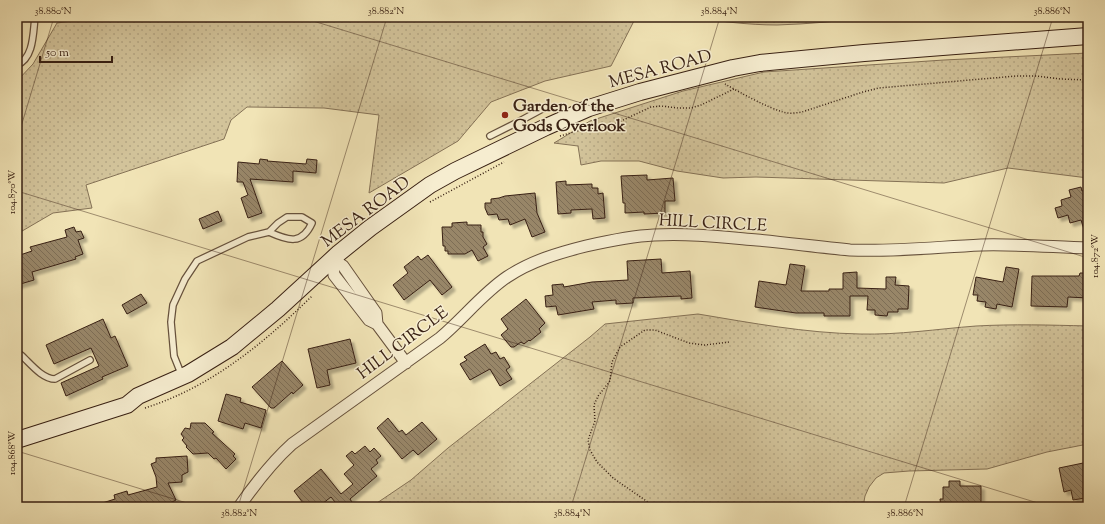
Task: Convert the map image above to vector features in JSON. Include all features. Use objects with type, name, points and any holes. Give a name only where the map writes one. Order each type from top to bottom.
[{"type":"main road","name":"MESA ROAD","points":[[17,440],[127,405],[141,402],[182,376],[211,361],[254,330],[332,259],[370,228],[430,185],[455,171],[568,116],[612,100],[733,68],[778,61],[1088,36]]},
{"type":"main road","name":"MESA ROAD","points":[[17,429],[122,396],[141,402]]},
{"type":"street","name":"HILL CIRCLE","points":[[239,507],[267,469],[292,444],[406,363],[453,327],[492,288],[524,267],[560,253],[626,238],[653,235],[701,235],[871,251],[982,245],[1088,248]]},
{"type":"street","points":[[332,259],[343,266],[361,291],[376,313],[378,324],[406,363]]},
{"type":"street","points":[[332,259],[334,275],[368,320],[378,324]]},
{"type":"street","points":[[351,298],[361,291]]},
{"type":"lane","points":[[17,65],[24,60],[29,53],[35,17]]},
{"type":"lane","points":[[490,136],[544,108]]},
{"type":"lane","points":[[518,122],[525,137]]},
{"type":"lane","points":[[182,376],[174,356],[171,322],[173,305],[185,279],[197,261],[248,237],[269,232],[278,223],[288,217],[302,217],[312,223],[308,233],[304,236],[291,240],[269,232]]},
{"type":"lane","points":[[20,355],[44,375],[52,379],[55,379],[90,360]]},
{"type":"path","points":[[558,136],[584,129],[604,130],[651,107],[662,106],[691,108],[701,105],[734,89],[779,111],[793,113],[802,112],[879,88],[1016,76],[1037,76],[1060,80],[1088,80]]},
{"type":"path","points":[[429,202],[508,160]]},
{"type":"path","points":[[141,402],[165,401],[189,390],[226,368],[274,333],[317,291]]},
{"type":"path","points":[[655,507],[613,478],[597,462],[590,450],[588,440],[595,421],[594,405],[598,396],[610,382],[612,362],[620,347],[645,330],[655,330],[689,343],[705,345],[729,342]]},
{"type":"shaded area","points":[[191,17],[636,17],[611,66],[545,81],[491,102],[458,141],[369,193],[379,115],[324,108],[247,107],[231,120],[224,139],[86,185],[92,208],[53,213],[17,234],[17,81],[33,64],[57,23],[95,18],[184,20]]},
{"type":"shaded area","points":[[689,17],[872,17],[801,24],[766,25],[744,24]]},
{"type":"shaded area","points":[[1088,53],[1088,178],[1008,168],[944,183],[756,177],[723,178],[677,171],[639,161],[601,161],[581,165],[578,146],[554,143],[590,121],[683,91],[764,72],[944,60]]},
{"type":"shaded area","points":[[698,314],[799,330],[860,334],[904,333],[990,325],[1088,326],[1088,444],[1047,452],[987,469],[884,473],[876,478],[869,487],[865,496],[863,507],[371,507],[411,480],[448,448],[605,324]]},
{"type":"building","points":[[260,159],[268,160],[267,161],[306,164],[307,159],[317,160],[316,173],[293,171],[293,182],[250,179],[262,213],[248,218],[241,198],[248,195],[243,182],[237,182],[238,162],[259,164]]},
{"type":"building","points":[[647,175],[647,180],[673,178],[675,201],[665,201],[665,213],[625,213],[621,176]]},
{"type":"building","points":[[566,181],[566,185],[592,184],[592,188],[598,188],[598,194],[603,193],[605,218],[593,219],[592,209],[571,210],[571,213],[558,214],[556,182]]},
{"type":"building","points":[[1081,187],[1082,191],[1088,189],[1088,236],[1086,236],[1081,220],[1070,223],[1068,215],[1058,218],[1055,208],[1062,206],[1061,200],[1071,197],[1069,190]]},
{"type":"building","points":[[535,193],[537,213],[545,232],[532,237],[525,219],[510,225],[508,219],[499,220],[497,214],[488,215],[485,208],[485,203],[491,203],[491,199]]},
{"type":"building","points":[[218,211],[222,221],[203,229],[199,219]]},
{"type":"building","points":[[467,222],[467,225],[481,225],[481,232],[483,232],[483,237],[487,244],[483,247],[488,256],[478,261],[472,250],[465,254],[448,254],[448,251],[445,251],[445,246],[443,246],[442,227],[452,227],[452,223]]},
{"type":"building","points":[[74,227],[76,232],[81,231],[84,238],[78,240],[83,254],[75,257],[76,259],[32,272],[34,280],[17,285],[17,260],[21,259],[20,255],[32,251],[30,247],[67,237],[65,230]]},
{"type":"building","points":[[428,255],[452,287],[442,295],[430,280],[404,300],[393,285],[408,273],[404,267],[418,256],[421,260]]},
{"type":"building","points":[[661,259],[662,273],[690,271],[692,298],[681,299],[681,296],[633,298],[633,303],[616,304],[616,300],[592,302],[594,309],[558,315],[556,306],[546,307],[545,296],[553,295],[552,285],[563,284],[564,287],[592,282],[628,280],[627,261]]},
{"type":"building","points":[[790,264],[805,266],[801,291],[829,291],[829,289],[843,289],[843,273],[857,272],[857,288],[886,289],[886,277],[896,277],[895,285],[909,286],[908,309],[898,309],[898,312],[888,312],[887,316],[875,315],[875,310],[867,310],[868,296],[850,296],[850,316],[824,316],[824,313],[796,313],[755,307],[759,281],[786,285]]},
{"type":"building","points":[[1006,267],[1019,269],[1012,307],[997,304],[996,309],[985,307],[986,302],[977,301],[978,295],[973,295],[976,277],[1003,282]]},
{"type":"building","points":[[1080,273],[1088,273],[1088,298],[1068,297],[1067,307],[1031,306],[1032,276],[1079,276]]},
{"type":"building","points":[[141,294],[147,303],[127,314],[122,305]]},
{"type":"building","points":[[526,299],[545,323],[539,329],[541,332],[530,341],[529,340],[524,344],[521,342],[514,347],[511,347],[501,335],[508,329],[501,319]]},
{"type":"building","points":[[103,319],[111,338],[115,336],[128,366],[102,377],[103,379],[66,396],[61,383],[99,366],[91,348],[54,364],[46,345]]},
{"type":"building","points":[[350,339],[356,363],[327,370],[330,385],[317,388],[308,349]]},
{"type":"building","points":[[485,344],[491,354],[496,352],[500,359],[504,357],[510,367],[506,370],[512,379],[500,386],[490,369],[470,380],[460,364],[467,360],[464,357]]},
{"type":"building","points":[[282,361],[303,385],[293,394],[292,392],[274,408],[271,408],[252,387]]},
{"type":"building","points":[[226,394],[241,398],[240,402],[266,410],[261,428],[245,423],[243,429],[218,421]]},
{"type":"building","points":[[388,418],[399,432],[402,430],[406,435],[422,422],[437,439],[418,455],[413,450],[402,459],[377,428]]},
{"type":"building","points":[[191,423],[205,423],[214,432],[212,433],[235,454],[233,456],[236,459],[226,469],[216,458],[214,459],[208,453],[193,454],[186,447],[187,446],[182,440],[184,438],[181,434],[185,428],[190,429]]},
{"type":"building","points":[[365,446],[370,452],[374,448],[381,456],[376,460],[378,463],[371,469],[377,476],[350,499],[352,502],[346,507],[339,507],[331,497],[318,507],[315,507],[312,503],[306,507],[294,491],[321,469],[341,494],[353,484],[344,474],[354,465],[346,456],[352,451],[355,454]]},
{"type":"building","points":[[187,456],[188,472],[182,475],[182,482],[168,483],[176,500],[162,507],[96,507],[96,505],[115,499],[114,495],[127,491],[128,495],[157,487],[156,477],[151,464],[156,462],[156,458]]},
{"type":"building","points":[[1088,462],[1088,488],[1083,489],[1085,498],[1073,500],[1071,490],[1064,492],[1059,468]]},
{"type":"building","points":[[949,481],[960,481],[960,486],[981,486],[981,507],[941,507],[940,499],[943,499],[943,487],[949,487]]},
{"type":"place","name":"Garden of the Gods Overlook","points":[[505,115]]}]
